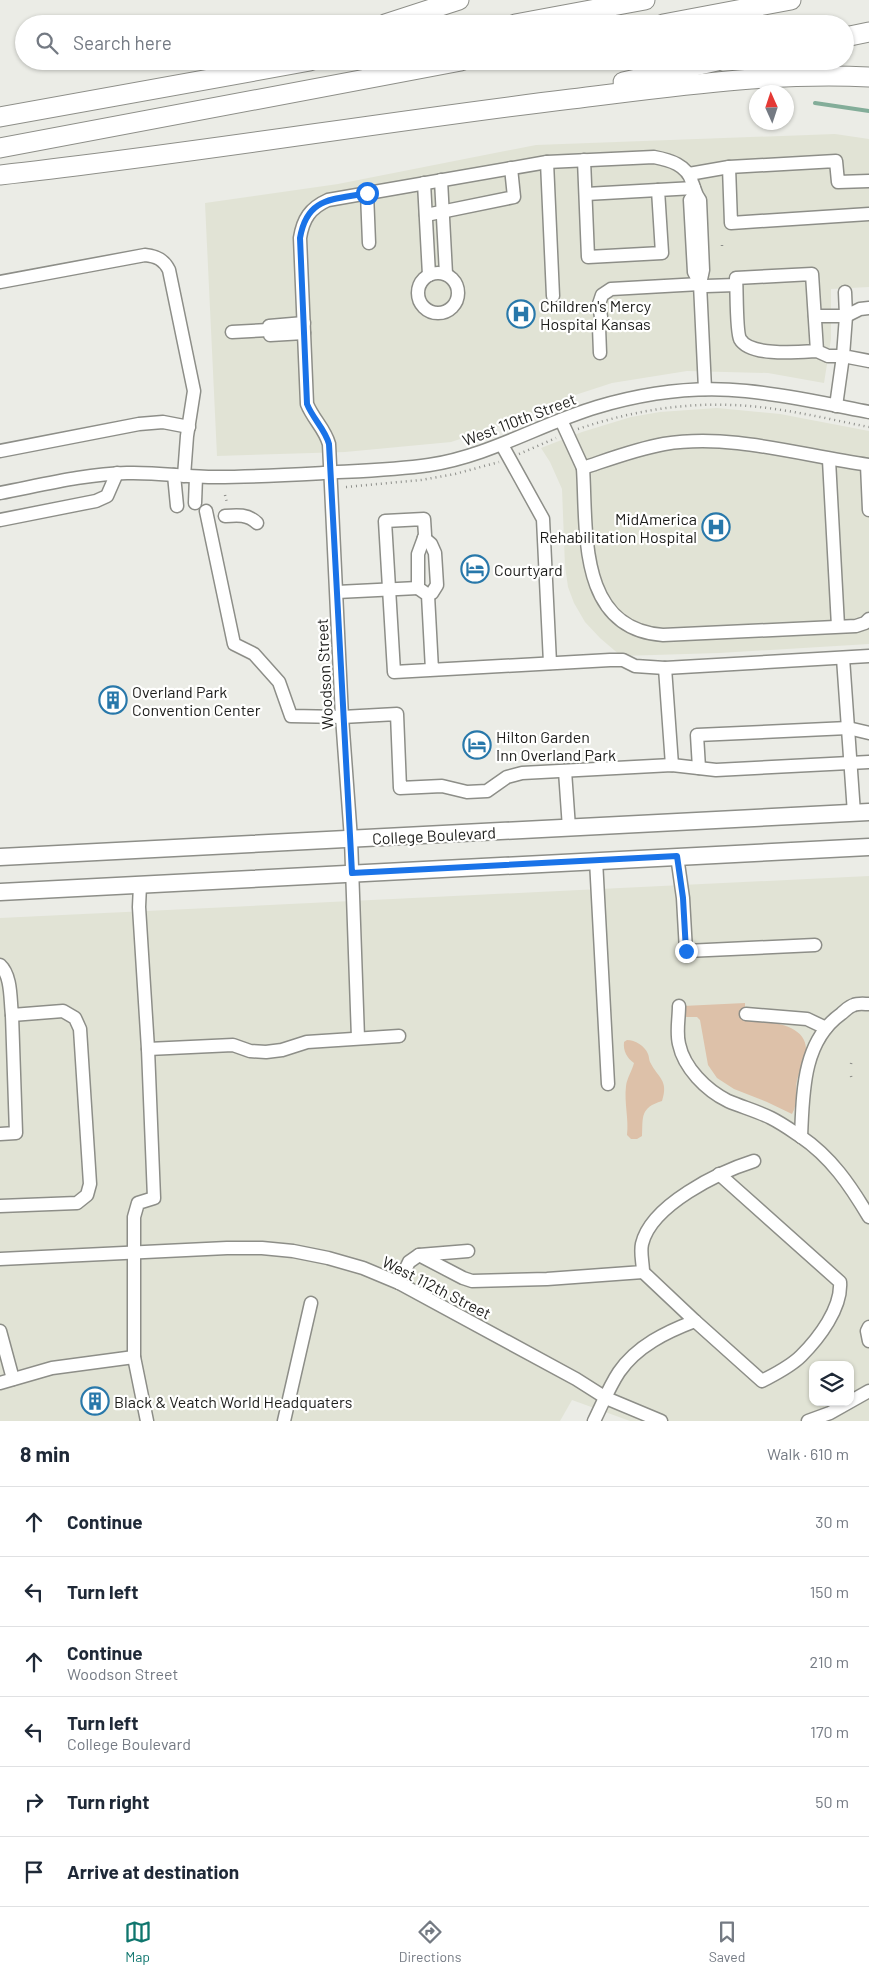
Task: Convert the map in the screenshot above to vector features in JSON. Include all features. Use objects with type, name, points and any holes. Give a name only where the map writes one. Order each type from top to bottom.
[{"type":"highway","points":[[413,15],[459,0]]},
{"type":"highway","points":[[563,15],[645,0]]},
{"type":"highway","points":[[711,15],[790,0]]},
{"type":"highway","points":[[854,35],[869,32]]},
{"type":"highway","points":[[206,81],[240,70]]},
{"type":"highway","points":[[0,118],[263,70]]},
{"type":"highway","points":[[0,148],[413,70]]},
{"type":"highway","points":[[522,105],[676,70]]},
{"type":"highway","points":[[0,175],[522,105],[734,80],[770,77],[869,77]]},
{"type":"main road","name":"College Boulevard","points":[[0,858],[861,812]]},
{"type":"main road","name":"College Boulevard","points":[[0,892],[869,847]]},
{"type":"street","name":"Woodson Street","points":[[358,1038],[351,839],[342,717],[331,472],[327,434],[312,416],[307,404],[300,238],[304,218],[311,210],[328,200],[547,162],[654,157],[676,163],[689,174]]},
{"type":"street","points":[[584,160],[588,257],[662,253],[658,190]]},
{"type":"street","points":[[705,389],[700,284],[694,272],[690,200],[694,191],[689,174],[729,166],[836,161],[838,182],[869,181]]},
{"type":"street","points":[[547,162],[553,296]]},
{"type":"street","points":[[729,166],[731,222],[869,214]]},
{"type":"street","points":[[426,215],[514,197],[511,168]]},
{"type":"street","points":[[441,180],[446,274]]},
{"type":"street","points":[[424,183],[429,275]]},
{"type":"street","points":[[586,194],[658,190],[694,191]]},
{"type":"street","points":[[367,193],[369,243]]},
{"type":"street","points":[[0,282],[145,255],[152,255],[166,263],[170,270],[194,391],[185,476],[177,506]]},
{"type":"street","points":[[446,274],[455,282],[458,294],[453,306],[442,312],[428,310],[420,300],[419,286],[429,275],[446,274]]},
{"type":"street","points":[[600,353],[599,328],[601,317],[598,304],[602,295],[611,289],[700,284],[706,286],[736,281],[812,274],[817,352]]},
{"type":"street","points":[[736,281],[739,338],[746,346],[788,353],[817,352],[828,356],[843,356],[869,361]]},
{"type":"street","points":[[836,406],[843,356],[846,316],[845,292]]},
{"type":"street","points":[[815,316],[846,316],[860,308],[869,308]]},
{"type":"street","points":[[232,332],[304,328]]},
{"type":"street","name":"West 110th Street","points":[[0,493],[117,473],[185,476],[331,472],[430,465],[466,457],[502,445],[595,408],[632,398],[705,389],[771,394],[869,412]]},
{"type":"street","points":[[561,420],[583,468],[589,556],[593,580],[603,600],[627,624],[641,632],[663,635],[856,626],[869,619]]},
{"type":"street","points":[[0,451],[139,424],[163,422],[189,427]]},
{"type":"street","points":[[583,468],[665,444],[721,442],[748,444],[829,460],[868,465],[869,510]]},
{"type":"street","points":[[502,445],[543,519],[550,663]]},
{"type":"street","points":[[829,460],[838,626]]},
{"type":"street","points":[[0,520],[96,502],[107,496],[117,473]]},
{"type":"street","points":[[185,476],[195,503]]},
{"type":"street","points":[[206,511],[234,644],[254,654],[279,682],[291,716],[342,717],[397,714],[400,788],[442,786],[468,792],[487,791],[507,777],[522,773],[672,765],[716,770],[869,762]]},
{"type":"street","points":[[226,511],[250,517],[257,523]]},
{"type":"street","points":[[432,670],[418,554],[424,538],[424,519],[385,521],[394,672],[623,660],[635,666],[665,668],[869,656]]},
{"type":"street","points":[[337,592],[388,590],[423,592],[436,590],[436,553],[431,544],[424,538]]},
{"type":"street","points":[[843,658],[850,762],[861,812]]},
{"type":"street","points":[[665,668],[672,765]]},
{"type":"street","points":[[699,768],[697,735],[848,728],[869,733]]},
{"type":"street","points":[[565,771],[569,828]]},
{"type":"street","points":[[677,856],[683,898],[686,951],[815,945]]},
{"type":"street","points":[[596,860],[608,1084]]},
{"type":"street","points":[[140,884],[139,907],[148,1049],[154,1198],[138,1203],[134,1216],[134,1357],[147,1421]]},
{"type":"street","points":[[0,965],[3,968],[8,983],[12,1015],[16,1133],[0,1134]]},
{"type":"street","points":[[801,1137],[805,1081],[813,1051],[826,1028],[836,1017],[854,1005],[869,1004]]},
{"type":"street","points":[[675,1006],[671,1021],[691,1070],[714,1092],[771,1118],[826,1156],[842,1174],[869,1217]]},
{"type":"street","points":[[0,1206],[77,1203],[87,1195],[90,1184],[80,1029],[75,1018],[63,1012],[12,1015]]},
{"type":"street","points":[[746,1014],[807,1019],[826,1028]]},
{"type":"street","points":[[148,1049],[233,1044],[250,1051],[266,1052],[282,1050],[307,1042],[399,1036]]},
{"type":"street","points":[[719,1174],[840,1282],[840,1290],[831,1315],[812,1343],[789,1366],[762,1381],[695,1322],[643,1272],[642,1244],[655,1221],[684,1195],[719,1174],[754,1161]]},
{"type":"street","name":"West 112th Street","points":[[0,1260],[228,1248],[293,1251],[328,1258],[363,1268],[399,1283],[576,1379],[606,1398],[661,1421]]},
{"type":"street","points":[[399,1283],[409,1262],[419,1254],[468,1251]]},
{"type":"street","points":[[419,1254],[472,1281],[547,1279],[643,1272]]},
{"type":"street","points":[[284,1421],[311,1303]]},
{"type":"street","points":[[594,1421],[618,1374],[641,1348],[676,1328],[695,1322]]},
{"type":"street","points":[[869,1327],[867,1331],[869,1341]]},
{"type":"street","points":[[0,1331],[13,1379]]},
{"type":"street","points":[[0,1383],[52,1368],[134,1357]]},
{"type":"street","points":[[808,1421],[830,1413],[869,1391]]},
{"type":"path","points":[[722,245],[722,250]]},
{"type":"path","points":[[578,429],[620,416],[652,410],[716,404],[771,408],[869,427]]},
{"type":"path","points":[[517,455],[557,438]]},
{"type":"path","points":[[225,495],[226,511]]},
{"type":"shaded area","name":"Children's Mercy Hospital Kansas","points":[[835,134],[869,139],[869,287],[831,289],[831,339],[824,383],[768,373],[687,371],[612,383],[569,397],[503,425],[451,442],[345,452],[217,456],[205,203],[338,184],[536,145]]},
{"type":"shaded area","name":"MidAmerica Rehabilitation Hospital","points":[[717,408],[780,414],[869,431],[869,644],[719,653],[621,656],[585,622],[574,603],[568,587],[565,566],[562,489],[550,462],[541,448],[582,432],[631,417],[660,412]]},
{"type":"shaded area","points":[[869,876],[869,1421],[630,1421],[572,1400],[560,1421],[0,1421],[0,918]]},
{"type":"shaded area","points":[[745,1003],[745,1020],[762,1021],[792,1028],[804,1041],[806,1053],[797,1080],[796,1102],[792,1114],[734,1089],[717,1078],[708,1065],[700,1020],[697,1017],[683,1017],[683,1006]]},
{"type":"shaded area","points":[[627,1040],[636,1042],[645,1048],[650,1062],[662,1080],[664,1088],[662,1101],[646,1110],[642,1123],[642,1136],[637,1139],[631,1139],[627,1135],[626,1086],[634,1063],[627,1057],[625,1051],[624,1042]]},
{"type":"waterway","points":[[815,103],[869,111]]},
{"type":"place","name":"Children's Mercy Hospital Kansas","points":[[521,314]]},
{"type":"place","name":"MidAmerica Rehabilitation Hospital","points":[[716,527]]},
{"type":"place","name":"Courtyard","points":[[475,569]]},
{"type":"place","name":"Overland Park Convention Center","points":[[113,700]]},
{"type":"place","name":"Hilton Garden Inn Overland Park","points":[[477,745]]},
{"type":"place","name":"Black & Veatch World Headquaters","points":[[95,1401]]},
{"type":"route","points":[[367,193],[328,200],[318,204],[304,218],[300,238],[307,404],[312,416],[327,434],[329,444],[342,717],[352,873],[677,856],[683,898],[686,951]]}]
